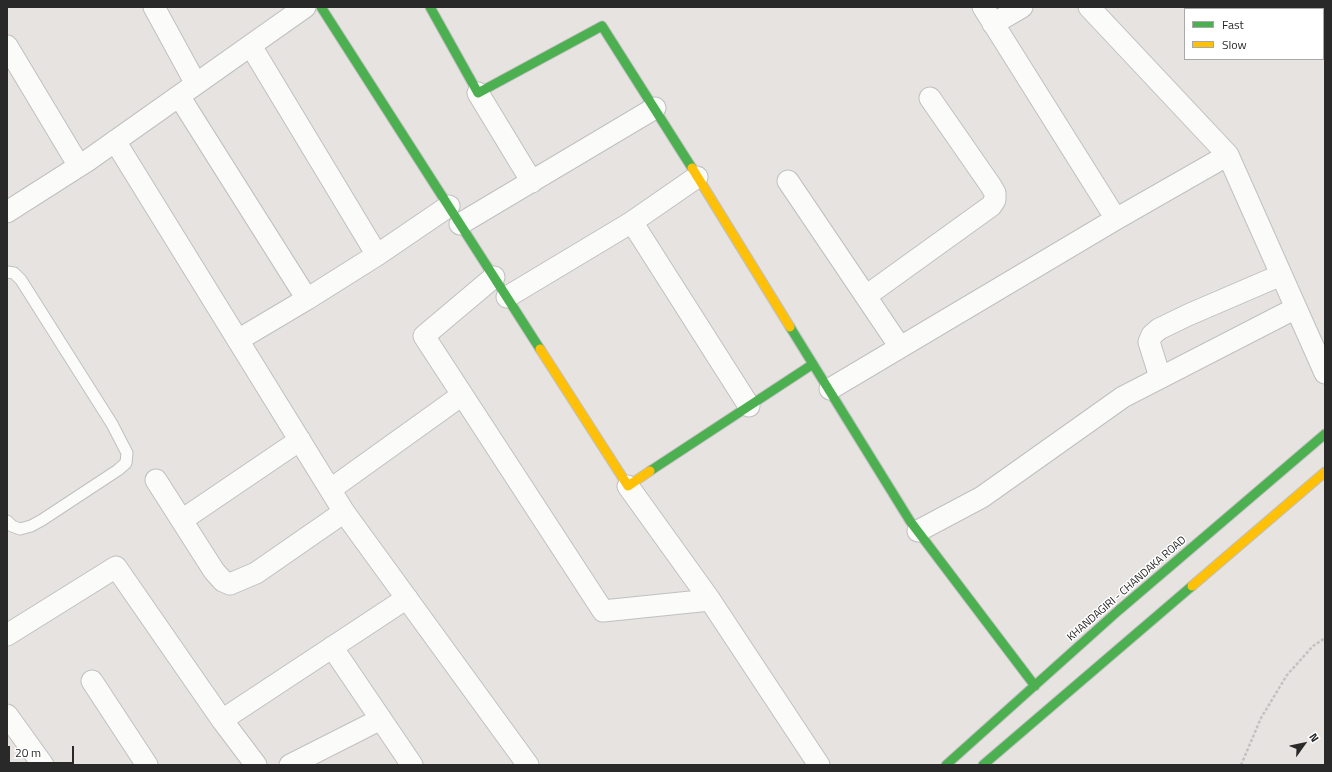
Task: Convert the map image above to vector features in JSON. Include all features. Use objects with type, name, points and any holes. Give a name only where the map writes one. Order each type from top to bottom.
[{"type":"street","points":[[154,7],[196,84]]},
{"type":"street","points":[[7,212],[79,166],[305,7]]},
{"type":"street","points":[[321,7],[628,486],[710,600],[819,765]]},
{"type":"street","points":[[430,7],[478,93],[532,182]]},
{"type":"street","points":[[1022,7],[988,15],[1116,219]]},
{"type":"street","points":[[1088,7],[1228,155],[1325,373]]},
{"type":"street","points":[[478,93],[602,26],[655,108],[918,531],[1035,686]]},
{"type":"street","points":[[7,46],[79,166]]},
{"type":"street","points":[[251,46],[377,254]]},
{"type":"street","points":[[180,96],[307,299]]},
{"type":"street","points":[[866,296],[991,206],[995,200],[995,193],[991,186],[930,98]]},
{"type":"street","points":[[460,224],[655,108]]},
{"type":"street","points":[[115,141],[344,512],[528,765]]},
{"type":"street","points":[[830,389],[1116,219],[1228,155]]},
{"type":"street","points":[[507,297],[632,222],[697,176]]},
{"type":"street","points":[[788,181],[900,347]]},
{"type":"street","points":[[238,340],[307,299],[448,206]]},
{"type":"street","points":[[632,222],[749,406]]},
{"type":"street","points":[[1160,377],[1149,342],[1152,335],[1159,329],[1281,274]]},
{"type":"street","points":[[494,277],[424,336],[603,611],[710,600]]},
{"type":"street","points":[[918,531],[982,497],[1123,397],[1296,308]]},
{"type":"street","points":[[628,486],[813,364]]},
{"type":"street","points":[[330,490],[462,395]]},
{"type":"street","name":"KHANDAGIRI - CHANDAKA ROAD","points":[[946,765],[1119,610],[1325,434]]},
{"type":"street","points":[[182,520],[300,440]]},
{"type":"street","points":[[983,765],[1325,472]]},
{"type":"street","points":[[156,480],[214,571],[223,581],[230,584],[256,573],[344,512]]},
{"type":"street","points":[[7,635],[116,567],[222,720],[256,765]]},
{"type":"street","points":[[222,720],[406,598]]},
{"type":"street","points":[[332,647],[412,765]]},
{"type":"street","points":[[92,681],[147,765]]},
{"type":"street","points":[[7,715],[43,765]]},
{"type":"street","points":[[290,765],[381,719]]},
{"type":"lane","points":[[7,272],[14,273],[21,280],[112,424],[127,453],[126,463],[118,470],[42,520],[31,526],[20,529],[12,526],[7,521]]},
{"type":"path","points":[[1240,765],[1261,718],[1287,675],[1313,646],[1325,638]]},
{"type":"traffic: fast","points":[[321,7],[540,349]]},
{"type":"traffic: fast","points":[[430,7],[478,93],[602,26],[692,168]]},
{"type":"traffic: fast","points":[[790,327],[910,521],[1035,686]]},
{"type":"traffic: fast","points":[[650,471],[813,364]]},
{"type":"traffic: fast","points":[[946,765],[1119,610],[1325,434]]},
{"type":"traffic: fast","points":[[983,765],[1192,586]]},
{"type":"traffic: slow","points":[[692,168],[790,327]]},
{"type":"traffic: slow","points":[[540,349],[628,486],[650,471]]},
{"type":"traffic: slow","points":[[1192,586],[1325,472]]}]
